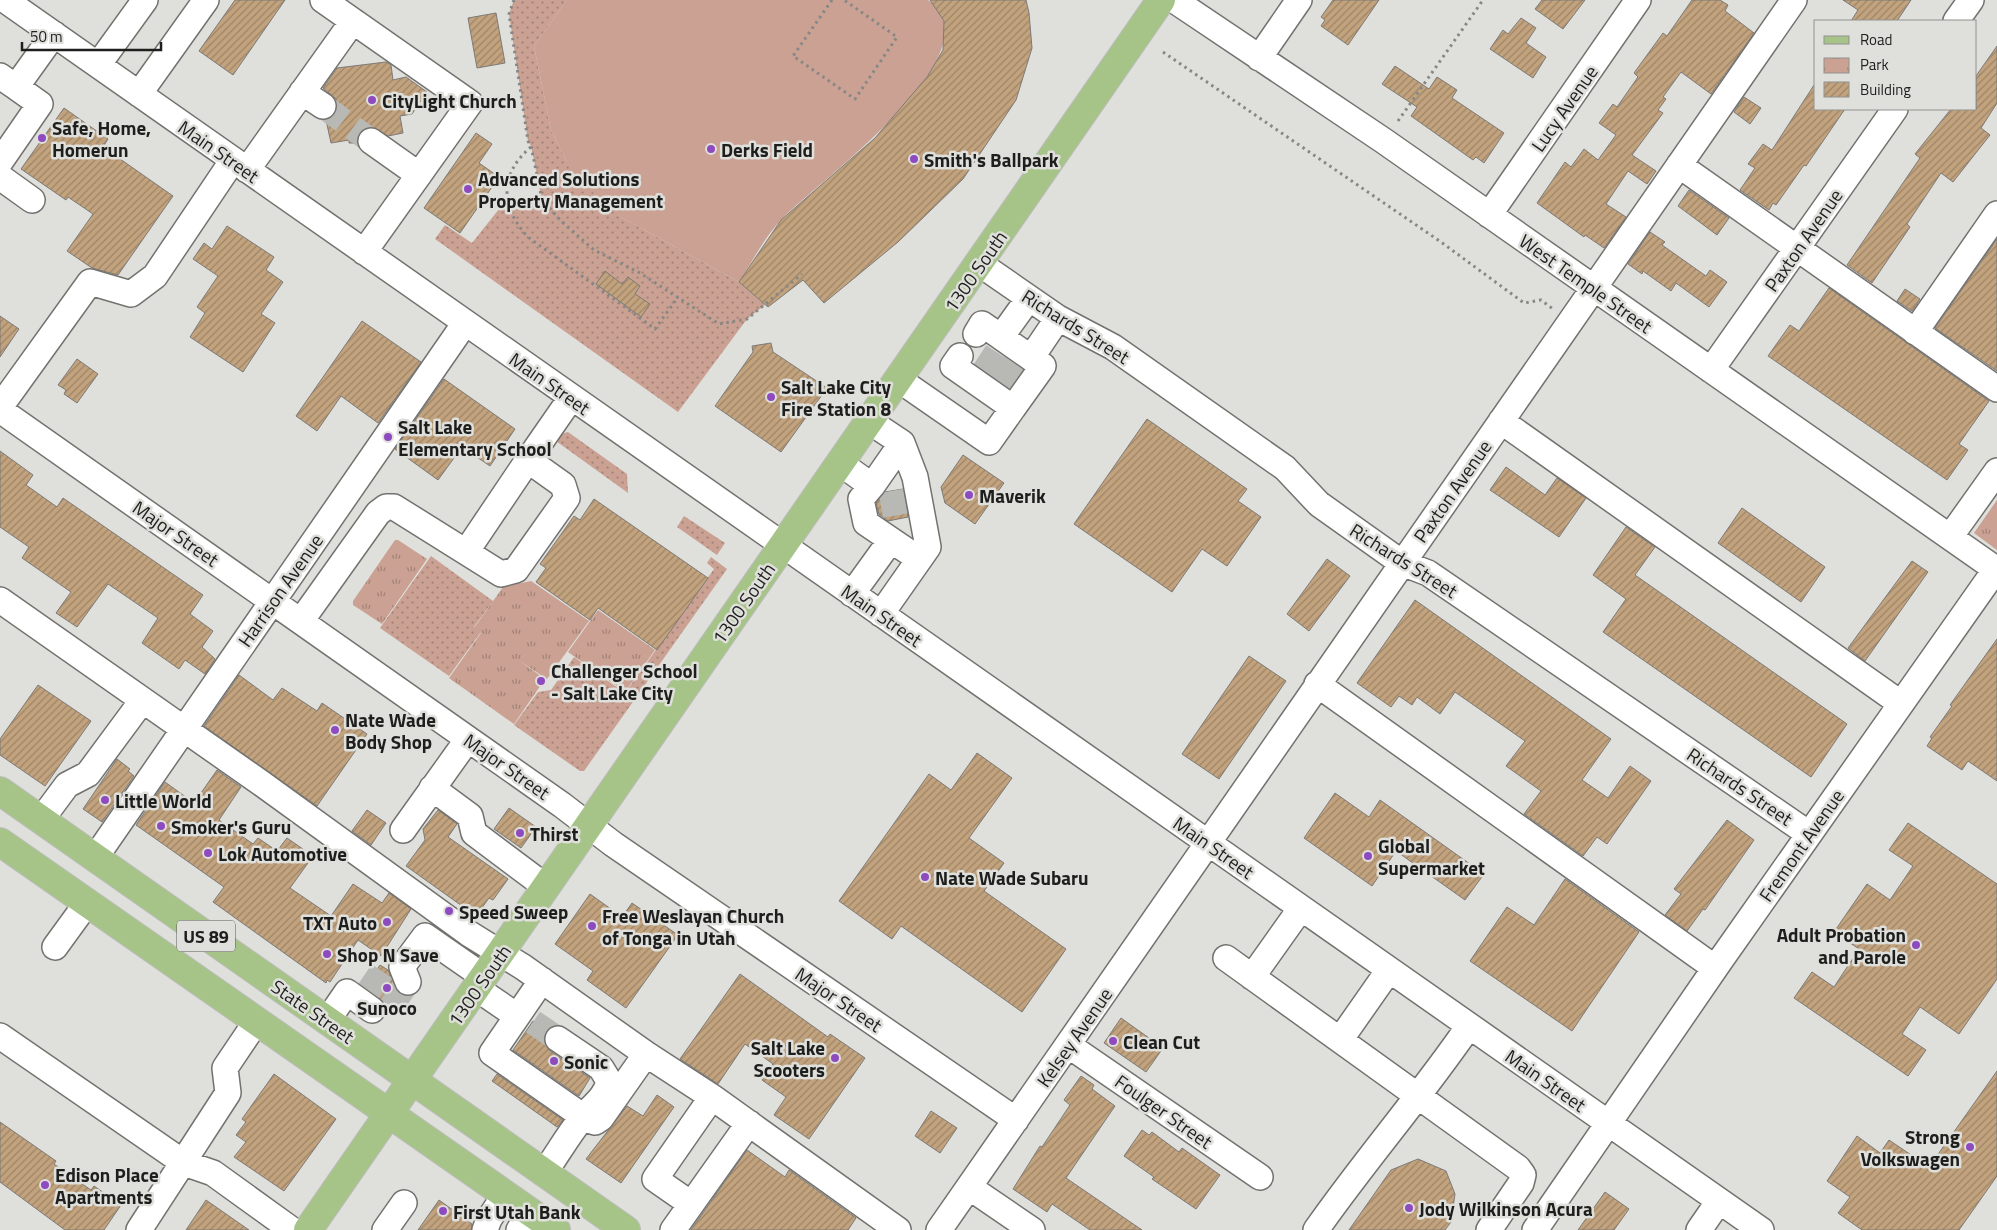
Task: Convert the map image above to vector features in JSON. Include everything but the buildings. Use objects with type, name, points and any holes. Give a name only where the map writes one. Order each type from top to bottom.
[{"type":"main road","name":"1300 South","points":[[308,1230],[898,379],[980,264],[1161,0]]},
{"type":"main road","name":"State Street","points":[[0,791],[626,1230]]},
{"type":"main road","name":"US 89","points":[[0,842],[504,1195],[525,1221],[556,1230]]},
{"type":"street","name":"Main Street","points":[[4,0],[1760,1230]]},
{"type":"street","points":[[98,65],[145,0]]},
{"type":"street","points":[[139,94],[206,0]]},
{"type":"street","points":[[324,0],[470,103],[364,252]]},
{"type":"street","name":"West Temple Street","points":[[1174,0],[1489,215],[1996,569]]},
{"type":"street","points":[[1259,58],[1299,0]]},
{"type":"street","name":"Lucy Avenue","points":[[1489,215],[1638,0]]},
{"type":"street","name":"Paxton Avenue","points":[[1209,843],[1317,684],[1794,0]]},
{"type":"street","points":[[1957,20],[1971,0]]},
{"type":"street","points":[[0,408],[90,282],[131,294],[155,276],[240,165],[302,92],[353,21]]},
{"type":"street","points":[[0,162],[40,104],[8,82],[54,34]]},
{"type":"street","points":[[302,92],[322,106]]},
{"type":"street","name":"Paxton Avenue","points":[[1711,370],[1894,110]]},
{"type":"street","points":[[371,141],[419,175]]},
{"type":"street","points":[[1679,165],[1997,389]]},
{"type":"street","points":[[0,177],[32,200]]},
{"type":"street","points":[[1915,332],[1997,214]]},
{"type":"street","name":"Richards Street","points":[[980,264],[1058,318],[1113,347],[1285,468],[1319,504],[1402,563],[1428,573],[1809,834]]},
{"type":"street","points":[[1008,349],[1029,298]]},
{"type":"street","points":[[1008,349],[1058,318]]},
{"type":"street","name":"Harrison Avenue","points":[[95,858],[465,323]]},
{"type":"street","points":[[898,379],[989,442],[988,383],[1043,366],[1008,349]]},
{"type":"street","points":[[466,552],[571,398]]},
{"type":"street","name":"Major Street","points":[[0,408],[589,825],[613,844],[1016,1120]]},
{"type":"street","points":[[869,421],[902,443],[915,477],[928,547],[902,541],[866,523],[862,499],[882,488],[887,465],[902,443]]},
{"type":"street","points":[[1502,421],[1900,703]]},
{"type":"street","points":[[301,621],[378,513],[386,507],[394,507],[501,574],[516,570],[567,498],[564,486],[528,460]]},
{"type":"street","points":[[840,463],[882,488]]},
{"type":"street","points":[[1950,536],[1997,471]]},
{"type":"street","points":[[852,594],[902,541]]},
{"type":"street","points":[[881,614],[902,541]]},
{"type":"street","name":"Fremont Avenue","points":[[1535,1230],[1715,968],[1996,569]]},
{"type":"street","points":[[0,600],[183,730],[261,782],[468,933],[542,980],[646,1054],[712,1097],[898,1230]]},
{"type":"street","points":[[1317,684],[1715,968]]},
{"type":"street","points":[[40,820],[67,785],[88,774],[142,701]]},
{"type":"street","points":[[403,830],[468,739]]},
{"type":"street","points":[[432,788],[470,816],[474,833],[546,886]]},
{"type":"street","name":"Kelsey Avenue","points":[[939,1230],[1209,843]]},
{"type":"street","points":[[55,948],[87,903]]},
{"type":"street","points":[[1252,977],[1301,908]]},
{"type":"street","points":[[398,973],[425,936],[523,1017]]},
{"type":"street","points":[[1226,958],[1518,1168],[1523,1175],[1521,1183],[1489,1230]]},
{"type":"street","points":[[1340,1040],[1389,970]]},
{"type":"street","points":[[542,980],[523,1017],[492,1053],[583,1117],[595,1122],[602,1118],[646,1054]]},
{"type":"street","points":[[327,1021],[347,992],[376,1004],[353,1039]]},
{"type":"street","points":[[139,1230],[184,1164],[228,1093],[225,1068],[256,1022]]},
{"type":"street","points":[[1316,1230],[1356,1172],[1419,1097],[1469,1026]]},
{"type":"street","points":[[0,1036],[184,1164],[213,1173],[292,1230]]},
{"type":"street","points":[[544,1173],[583,1117],[594,1108],[607,1089],[608,1076],[558,1039]]},
{"type":"street","name":"Foulger Street","points":[[1068,1045],[1260,1178]]},
{"type":"street","points":[[691,1204],[655,1179],[712,1097]]},
{"type":"street","points":[[673,1230],[749,1123]]},
{"type":"street","points":[[969,1187],[1025,1228]]},
{"type":"street","points":[[485,1230],[489,1218],[504,1195]]},
{"type":"street","points":[[1699,1230],[1719,1201]]},
{"type":"street","points":[[385,1230],[404,1203]]},
{"type":"path","points":[[514,0],[509,14],[528,141],[531,146],[541,195],[545,203],[561,221],[594,250],[640,273],[719,324],[747,319],[802,274]]},
{"type":"path","points":[[832,0],[793,56],[855,99],[897,37],[844,0]]},
{"type":"path","points":[[1398,121],[1483,0]]},
{"type":"path","points":[[1163,52],[1441,242],[1524,303],[1541,300],[1553,309]]},
{"type":"path","points":[[531,146],[520,156],[510,171],[508,182],[508,208],[516,224],[528,237],[655,329],[678,296]]},
{"type":"green space","points":[[514,0],[567,0],[534,46],[551,130],[566,160],[621,217],[739,282],[765,305],[747,319],[678,412],[435,239],[445,225],[472,243],[499,209],[523,208],[541,195],[531,146],[528,141],[509,14]]},
{"type":"green space","name":"Derks Field","points":[[567,0],[928,0],[944,23],[941,51],[922,83],[894,116],[861,149],[782,219],[764,241],[739,282],[621,217],[588,188],[566,160],[551,130],[534,46]]},
{"type":"green space","points":[[568,432],[627,474],[628,493],[556,441],[561,434]]},
{"type":"green space","points":[[1997,500],[1997,550],[1974,533]]},
{"type":"green space","points":[[684,516],[725,543],[717,555],[677,527]]},
{"type":"green space","points":[[395,540],[398,540],[427,559],[382,624],[353,605],[353,601]]},
{"type":"green space","points":[[431,556],[493,601],[474,627],[481,632],[449,676],[380,628]]},
{"type":"green space","points":[[711,557],[727,569],[584,771],[580,771],[514,725],[538,692],[551,690],[574,657],[625,693],[714,569],[707,563]]},
{"type":"green space","points":[[531,581],[589,621],[547,679],[518,660],[545,679],[514,724],[449,678],[481,633],[474,628],[503,587]]},
{"type":"green space","points":[[598,610],[655,650],[625,692],[568,652]]},
{"type":"tunnel","points":[[323,106],[371,141]]},
{"type":"tunnel","points":[[983,373],[998,350]]},
{"type":"tunnel","points":[[1000,384],[1015,362]]},
{"type":"tunnel","points":[[891,491],[896,519]]},
{"type":"tunnel","points":[[368,992],[385,967]]},
{"type":"tunnel","points":[[390,1008],[408,982]]},
{"type":"tunnel","points":[[533,1022],[558,1039]]},
{"type":"place","name":"CityLight Church","points":[[372,100]]},
{"type":"place","name":"Safe, Home, Homerun","points":[[42,138]]},
{"type":"place","name":"Derks Field","points":[[711,149]]},
{"type":"place","name":"Smith's Ballpark","points":[[914,159]]},
{"type":"place","name":"Advanced Solutions Property Management","points":[[468,189]]},
{"type":"place","name":"Salt Lake City Fire Station 8","points":[[771,397]]},
{"type":"place","name":"Salt Lake Elementary School","points":[[388,437]]},
{"type":"place","name":"Maverik","points":[[969,495]]},
{"type":"place","name":"Challenger School - Salt Lake City","points":[[541,681]]},
{"type":"place","name":"Nate Wade Body Shop","points":[[335,730]]},
{"type":"place","name":"Little World","points":[[105,800]]},
{"type":"place","name":"Smoker's Guru","points":[[161,826]]},
{"type":"place","name":"Thirst","points":[[520,833]]},
{"type":"place","name":"Lok Automotive","points":[[208,853]]},
{"type":"place","name":"Global Supermarket","points":[[1368,856]]},
{"type":"place","name":"Nate Wade Subaru","points":[[925,877]]},
{"type":"place","name":"Speed Sweep","points":[[449,911]]},
{"type":"place","name":"TXT Auto","points":[[387,922]]},
{"type":"place","name":"Free Weslayan Church of Tonga in Utah","points":[[592,926]]},
{"type":"place","name":"Adult Probation and Parole","points":[[1916,945]]},
{"type":"place","name":"Shop N Save","points":[[327,954]]},
{"type":"place","name":"Sunoco","points":[[387,988]]},
{"type":"place","name":"Clean Cut","points":[[1113,1041]]},
{"type":"place","name":"Salt Lake Scooters","points":[[835,1058]]},
{"type":"place","name":"Sonic","points":[[554,1061]]},
{"type":"place","name":"Strong Volkswagen","points":[[1970,1147]]},
{"type":"place","name":"Edison Place Apartments","points":[[45,1185]]},
{"type":"place","name":"Jody Wilkinson Acura","points":[[1409,1208]]},
{"type":"place","name":"First Utah Bank","points":[[443,1211]]}]
